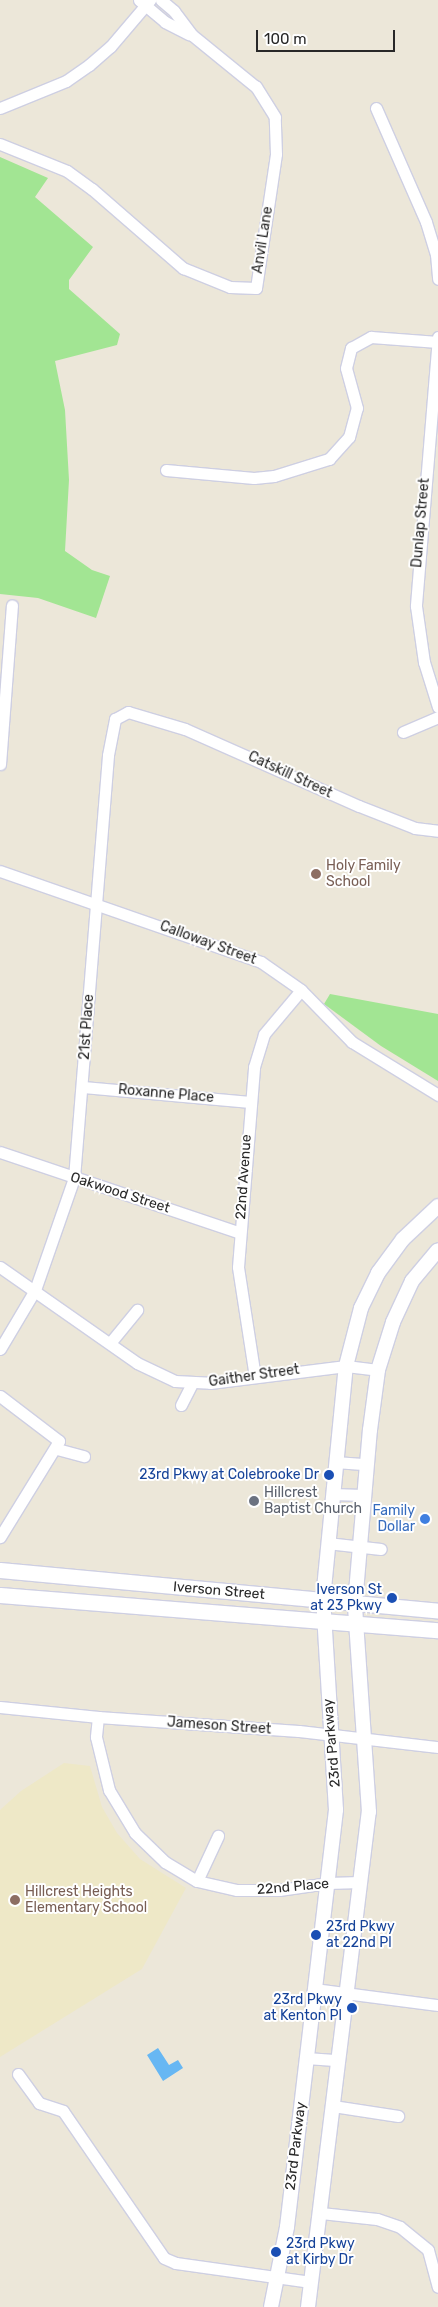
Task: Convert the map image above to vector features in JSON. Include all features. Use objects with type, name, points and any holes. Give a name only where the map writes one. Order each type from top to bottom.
[{"type":"main road","name":"Iverson Street","points":[[0,1570],[438,1611]]},
{"type":"main road","name":"Iverson Street","points":[[0,1595],[438,1630]]},
{"type":"street","name":"Anvil Lane","points":[[0,144],[66,171],[183,268],[230,286],[256,288],[276,154],[275,117],[256,87],[192,35],[174,11],[161,0]]},
{"type":"street","points":[[0,108],[66,81],[89,65],[110,47],[145,2],[165,22],[192,35]]},
{"type":"street","points":[[376,108],[426,222],[436,254],[438,280]]},
{"type":"street","points":[[166,470],[268,477],[329,459],[344,446],[358,408],[346,368],[351,348],[365,339],[382,337],[438,342]]},
{"type":"street","name":"Dunlap Street","points":[[438,337],[416,606],[424,662],[438,707]]},
{"type":"street","points":[[0,764],[12,605]]},
{"type":"street","name":"21st Place","points":[[0,1349],[35,1290],[74,1178],[83,1087],[95,903],[112,726],[124,712],[142,716]]},
{"type":"street","name":"Catskill Street","points":[[142,716],[234,749],[359,806],[415,828],[438,831]]},
{"type":"street","points":[[403,732],[438,717]]},
{"type":"street","name":"Calloway Street","points":[[0,871],[261,962],[301,990],[352,1042],[438,1095]]},
{"type":"street","name":"22nd Avenue","points":[[255,1377],[240,1285],[240,1233],[254,1067],[264,1034],[301,990]]},
{"type":"street","name":"Roxanne Place","points":[[83,1087],[250,1102]]},
{"type":"street","name":"Oakwood Street","points":[[0,1152],[240,1233]]},
{"type":"street","name":"23rd Parkway","points":[[271,2307],[279,2275],[337,1797],[322,1599],[346,1366],[361,1308],[378,1273],[403,1239],[438,1206]]},
{"type":"street","points":[[308,2307],[369,1812],[366,1741],[359,1692],[355,1604],[358,1546],[366,1464],[378,1370],[401,1300],[419,1271],[438,1250]]},
{"type":"street","name":"Gaither Street","points":[[0,1267],[151,1372],[192,1383],[346,1366],[378,1370]]},
{"type":"street","points":[[110,1343],[137,1310]]},
{"type":"street","points":[[180,1405],[192,1383]]},
{"type":"street","points":[[0,1396],[58,1445],[84,1456]]},
{"type":"street","points":[[0,1537],[58,1445]]},
{"type":"street","points":[[335,1462],[366,1464]]},
{"type":"street","points":[[332,1494],[363,1495]]},
{"type":"street","points":[[327,1543],[381,1549]]},
{"type":"street","name":"Jameson Street","points":[[0,1707],[98,1718],[332,1735],[366,1741],[438,1747]]},
{"type":"street","name":"22nd Place","points":[[98,1718],[96,1737],[101,1762],[119,1810],[135,1833],[165,1862],[197,1881],[256,1891],[328,1883],[360,1882]]},
{"type":"street","points":[[197,1881],[218,1836]]},
{"type":"street","points":[[314,1989],[438,2002]]},
{"type":"street","points":[[306,2058],[338,2060]]},
{"type":"street","points":[[18,2074],[40,2103],[57,2106],[62,2111],[164,2258],[176,2263],[279,2275],[311,2282]]},
{"type":"street","points":[[333,2106],[398,2116]]},
{"type":"street","points":[[321,2213],[377,2219],[400,2227],[428,2250],[438,2287]]},
{"type":"shaded area","points":[[64,1763],[90,1766],[102,1807],[117,1833],[140,1859],[186,1888],[142,1969],[0,2057],[0,1810],[21,1791]]},
{"type":"green space","points":[[0,157],[48,178],[35,197],[93,247],[69,280],[69,289],[120,334],[117,345],[55,361],[65,410],[69,480],[65,551],[92,570],[110,576],[96,618],[38,598],[0,594]]},
{"type":"green space","points":[[330,994],[438,1014],[438,1081],[381,1046],[324,1004]]},
{"type":"water","points":[[158,2048],[169,2065],[178,2060],[183,2068],[163,2081],[147,2055]]},
{"type":"place","name":"Holy Family School","points":[[316,874]]},
{"type":"place","name":"23rd Pkwy at Colebrooke Dr","points":[[329,1475]]},
{"type":"place","name":"Hillcrest Baptist Church","points":[[254,1501]]},
{"type":"place","name":"Family Dollar","points":[[425,1519]]},
{"type":"place","name":"Iverson St at 23 Pkwy","points":[[392,1598]]},
{"type":"place","name":"Hillcrest Heights Elementary School","points":[[15,1900]]},
{"type":"place","name":"23rd Pkwy at 22nd Pl","points":[[316,1935]]},
{"type":"place","name":"23rd Pkwy at Kenton Pl","points":[[352,2008]]},
{"type":"place","name":"23rd Pkwy at Kirby Dr","points":[[276,2252]]}]
